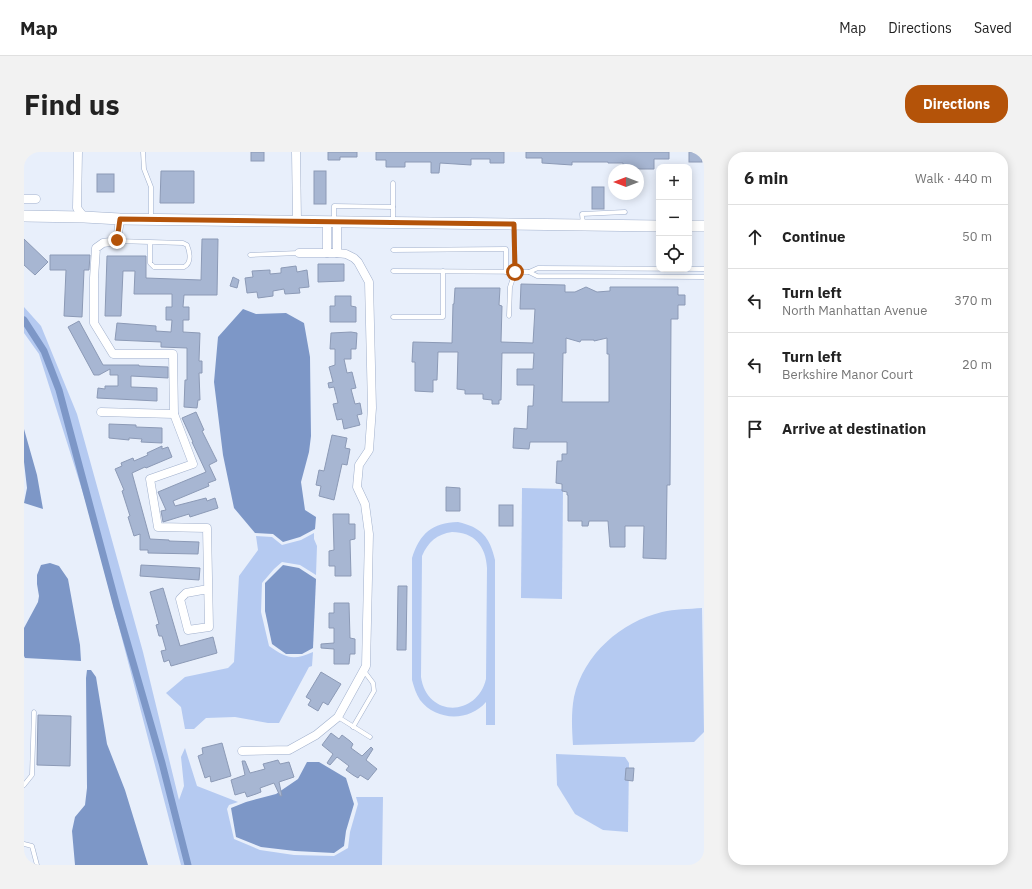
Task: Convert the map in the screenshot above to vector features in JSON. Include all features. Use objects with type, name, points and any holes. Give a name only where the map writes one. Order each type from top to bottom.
[{"type":"street","points":[[78,152],[77,208],[84,217]]},
{"type":"street","points":[[296,152],[297,220]]},
{"type":"street","points":[[24,199],[36,199]]},
{"type":"street","points":[[24,216],[120,219],[297,220],[656,226]]},
{"type":"street","points":[[120,219],[117,240],[102,242],[96,248],[94,323],[113,354],[173,354],[174,414],[193,464],[150,479],[158,527],[207,528],[209,627],[188,630],[180,599],[186,593],[208,589]]},
{"type":"street","points":[[327,253],[333,221]]},
{"type":"street","points":[[333,221],[337,253]]},
{"type":"street","points":[[692,226],[704,226]]},
{"type":"street","points":[[242,751],[289,750],[316,735],[338,717],[366,666],[369,534],[365,504],[357,487],[359,465],[369,450],[372,408],[369,282],[358,262],[350,256],[337,253],[299,253]]},
{"type":"street","points":[[100,412],[174,414]]},
{"type":"lane","points":[[143,152],[144,169],[151,187],[151,219]]},
{"type":"lane","points":[[393,183],[393,222]]},
{"type":"lane","points":[[333,221],[334,206],[393,206]]},
{"type":"lane","points":[[611,212],[612,225]]},
{"type":"lane","points":[[583,224],[582,214],[625,212]]},
{"type":"lane","points":[[596,213],[596,225]]},
{"type":"lane","points":[[509,316],[510,287],[515,272],[514,224]]},
{"type":"lane","points":[[117,240],[183,243],[187,245],[189,249],[189,261],[187,266],[184,268],[154,267],[150,262],[150,242]]},
{"type":"lane","points":[[393,250],[506,250],[506,272]]},
{"type":"lane","points":[[250,255],[299,253]]},
{"type":"lane","points":[[393,271],[529,272],[538,268],[704,269]]},
{"type":"lane","points":[[393,317],[443,317],[443,271]]},
{"type":"lane","points":[[529,272],[537,276],[704,277]]},
{"type":"lane","points":[[352,727],[374,691],[373,683],[364,671]]},
{"type":"lane","points":[[24,785],[32,775],[34,712]]},
{"type":"lane","points":[[338,717],[370,737]]},
{"type":"lane","points":[[24,844],[32,846],[37,865]]},
{"type":"shaded area","points":[[24,307],[41,326],[77,414],[143,652],[179,800],[184,786],[181,757],[185,748],[197,786],[238,802],[229,805],[227,809],[234,839],[260,850],[294,855],[334,856],[348,848],[350,832],[358,804],[356,797],[383,797],[382,865],[181,865],[89,512],[39,354],[24,333]]},
{"type":"shaded area","points":[[243,309],[256,314],[286,313],[304,323],[310,357],[311,436],[309,452],[301,482],[305,510],[316,517],[315,529],[300,537],[283,542],[273,534],[255,533],[234,508],[223,455],[214,382],[218,337]]},
{"type":"shaded area","points":[[24,429],[37,475],[43,509],[24,503],[27,488],[24,462]]},
{"type":"shaded area","points":[[522,488],[563,489],[562,599],[521,598]]},
{"type":"shaded area","points":[[458,522],[466,524],[483,534],[490,545],[495,560],[495,725],[486,725],[486,702],[479,709],[462,716],[443,715],[435,712],[420,700],[412,680],[412,558],[419,542],[428,531],[434,527]],"holes":[[[452,532],[467,535],[477,542],[481,547],[486,560],[486,679],[481,692],[473,700],[463,706],[452,708],[442,706],[432,700],[425,690],[421,677],[422,556],[430,543],[437,537]]]},
{"type":"shaded area","points":[[314,533],[314,539],[317,546],[316,575],[300,565],[282,562],[262,583],[261,612],[269,646],[285,656],[290,657],[300,657],[313,652],[312,666],[309,667],[279,723],[268,723],[235,717],[206,718],[194,729],[185,729],[181,707],[166,693],[185,677],[228,668],[234,662],[239,576],[258,550],[256,536],[272,537],[282,545],[301,540]]},
{"type":"shaded area","points":[[50,563],[59,566],[68,579],[80,645],[81,661],[25,658],[24,656],[24,628],[38,602],[39,596],[37,575],[41,565]]},
{"type":"shaded area","points":[[283,565],[299,568],[316,579],[313,648],[302,654],[286,654],[272,644],[265,611],[265,583]]},
{"type":"shaded area","points":[[702,608],[704,732],[694,742],[573,745],[572,709],[579,681],[595,654],[606,642],[632,623],[647,617],[667,611]]},
{"type":"shaded area","points":[[87,670],[91,670],[96,677],[107,744],[125,790],[148,865],[75,865],[72,831],[75,817],[85,805],[87,788]]},
{"type":"shaded area","points":[[556,754],[625,757],[629,763],[628,832],[603,830],[575,814],[557,785]]},
{"type":"shaded area","points":[[307,762],[319,762],[346,778],[354,804],[346,831],[344,846],[334,853],[295,851],[261,847],[236,837],[231,808],[246,802],[276,794],[298,779]]},
{"type":"building","points":[[251,152],[264,152],[264,161],[251,161]]},
{"type":"building","points":[[328,152],[357,152],[357,157],[340,157],[340,160],[328,160]]},
{"type":"building","points":[[376,152],[504,152],[504,163],[490,163],[490,159],[471,159],[471,165],[440,163],[439,173],[431,173],[431,162],[405,162],[405,167],[386,167],[386,160],[376,160]]},
{"type":"building","points":[[526,152],[669,152],[669,159],[654,159],[654,169],[644,169],[644,164],[572,162],[572,165],[542,163],[542,158],[526,158]]},
{"type":"building","points":[[689,152],[702,152],[702,162],[689,162]]},
{"type":"building","points":[[161,171],[194,171],[194,203],[160,203]]},
{"type":"building","points":[[314,171],[326,171],[326,204],[314,204]]},
{"type":"building","points":[[97,174],[114,174],[114,192],[97,192]]},
{"type":"building","points":[[592,187],[604,187],[604,209],[592,209]]},
{"type":"building","points":[[24,239],[48,262],[35,275],[24,265]]},
{"type":"building","points":[[202,239],[218,239],[217,295],[184,295],[183,307],[189,307],[189,320],[183,320],[183,332],[200,333],[199,361],[202,361],[202,373],[199,373],[200,400],[198,400],[197,408],[184,407],[185,380],[187,380],[187,348],[161,347],[161,342],[115,340],[117,323],[156,326],[156,331],[171,332],[172,320],[166,320],[166,307],[172,307],[172,294],[134,294],[135,271],[123,271],[121,316],[105,316],[107,256],[146,256],[146,278],[201,280]]},
{"type":"building","points":[[50,255],[90,255],[89,270],[84,270],[82,317],[64,316],[66,270],[50,270]]},
{"type":"building","points":[[318,264],[344,264],[344,281],[318,282]]},
{"type":"building","points":[[296,266],[297,272],[307,270],[309,287],[299,288],[300,293],[285,294],[284,289],[273,291],[273,296],[258,298],[257,292],[247,293],[245,278],[253,277],[252,271],[270,270],[270,274],[281,273],[281,268]]},
{"type":"building","points":[[233,277],[239,280],[237,288],[230,286]]},
{"type":"building","points":[[521,284],[565,285],[565,292],[575,292],[586,287],[597,292],[610,291],[610,287],[678,287],[678,295],[685,295],[685,305],[678,305],[678,319],[671,319],[670,485],[667,485],[666,559],[643,558],[644,526],[625,526],[625,547],[610,547],[608,521],[589,521],[588,526],[582,526],[582,521],[568,521],[568,495],[567,492],[562,491],[562,484],[556,483],[557,461],[562,461],[562,454],[567,454],[567,442],[530,442],[529,449],[513,448],[514,428],[527,429],[528,406],[533,406],[534,385],[517,385],[517,369],[533,369],[534,353],[502,353],[501,400],[499,400],[499,404],[492,404],[492,400],[483,399],[483,394],[465,394],[465,390],[457,389],[458,352],[438,352],[437,380],[433,380],[433,392],[415,391],[415,362],[412,362],[413,342],[452,343],[455,288],[500,288],[499,305],[502,306],[501,342],[533,343],[535,309],[520,309]],"holes":[[[566,338],[580,342],[581,340],[594,341],[607,338],[607,354],[609,354],[609,402],[562,402],[563,353],[566,353]]]},
{"type":"building","points":[[335,296],[351,296],[351,306],[356,307],[356,322],[330,322],[330,306],[335,306]]},
{"type":"building","points":[[79,321],[103,365],[168,367],[168,378],[131,376],[131,387],[157,388],[157,401],[97,398],[98,388],[105,389],[105,386],[118,386],[118,375],[110,375],[110,369],[99,375],[94,375],[68,327]]},
{"type":"building","points":[[331,333],[357,333],[356,349],[351,349],[351,359],[344,359],[347,373],[352,372],[356,388],[351,389],[355,404],[360,403],[362,414],[357,415],[360,425],[344,429],[342,419],[337,420],[333,404],[338,403],[334,387],[329,388],[328,383],[333,382],[329,367],[335,365],[335,349],[330,349]]},
{"type":"building","points":[[196,412],[204,430],[202,431],[217,461],[209,465],[216,480],[208,483],[209,486],[173,501],[175,506],[206,498],[207,501],[215,498],[218,508],[190,517],[189,514],[163,522],[161,511],[166,510],[158,492],[206,472],[182,418]]},
{"type":"building","points":[[109,424],[162,428],[162,443],[141,442],[142,439],[129,438],[129,440],[109,438]]},
{"type":"building","points":[[332,435],[347,438],[345,448],[350,449],[347,465],[342,464],[334,500],[319,496],[321,486],[316,485],[319,470],[324,471]]},
{"type":"building","points":[[162,446],[162,449],[168,447],[172,457],[132,473],[150,539],[199,542],[198,554],[148,553],[148,550],[140,550],[140,534],[134,536],[128,517],[130,516],[122,491],[124,490],[115,469],[122,466],[121,463],[133,458],[134,461],[148,455],[147,453]]},
{"type":"building","points":[[446,487],[460,488],[460,511],[446,511]]},
{"type":"building","points":[[499,505],[513,505],[513,526],[499,526]]},
{"type":"building","points":[[333,514],[349,514],[349,524],[355,524],[355,539],[350,540],[351,576],[335,576],[335,566],[329,566],[329,551],[334,550]]},
{"type":"building","points":[[141,565],[200,568],[199,580],[140,576]]},
{"type":"building","points":[[398,586],[407,586],[406,650],[397,650]]},
{"type":"building","points":[[163,588],[180,646],[213,637],[217,653],[171,666],[169,660],[164,662],[161,651],[166,650],[162,636],[159,636],[156,625],[159,624],[150,592]]},
{"type":"building","points":[[334,603],[349,603],[350,638],[355,639],[355,654],[350,654],[349,664],[334,664],[334,649],[321,648],[321,644],[334,643],[334,628],[329,628],[329,613],[334,613]]},
{"type":"building","points":[[321,672],[341,684],[328,705],[323,702],[318,711],[308,705],[311,700],[306,697]]},
{"type":"building","points":[[38,715],[71,716],[70,766],[37,765]]},
{"type":"building","points":[[331,733],[339,739],[342,735],[353,744],[351,748],[362,756],[371,747],[373,749],[366,760],[377,769],[368,780],[360,775],[358,778],[346,770],[349,766],[337,757],[330,765],[327,763],[333,754],[322,745]]},
{"type":"building","points":[[222,743],[231,776],[211,782],[210,776],[205,778],[198,756],[203,754],[202,748]]},
{"type":"building","points":[[278,760],[280,764],[289,762],[294,777],[279,782],[282,796],[280,796],[274,783],[260,788],[261,792],[247,797],[245,792],[235,795],[231,780],[245,775],[242,761],[245,761],[250,773],[265,769],[263,764]]},
{"type":"building","points":[[626,768],[634,768],[633,781],[625,780]]},
{"type":"waterway","points":[[24,320],[44,351],[59,390],[117,607],[162,763],[188,865]]},
{"type":"route","points":[[117,240],[120,219],[297,220],[514,224],[515,272]]}]
